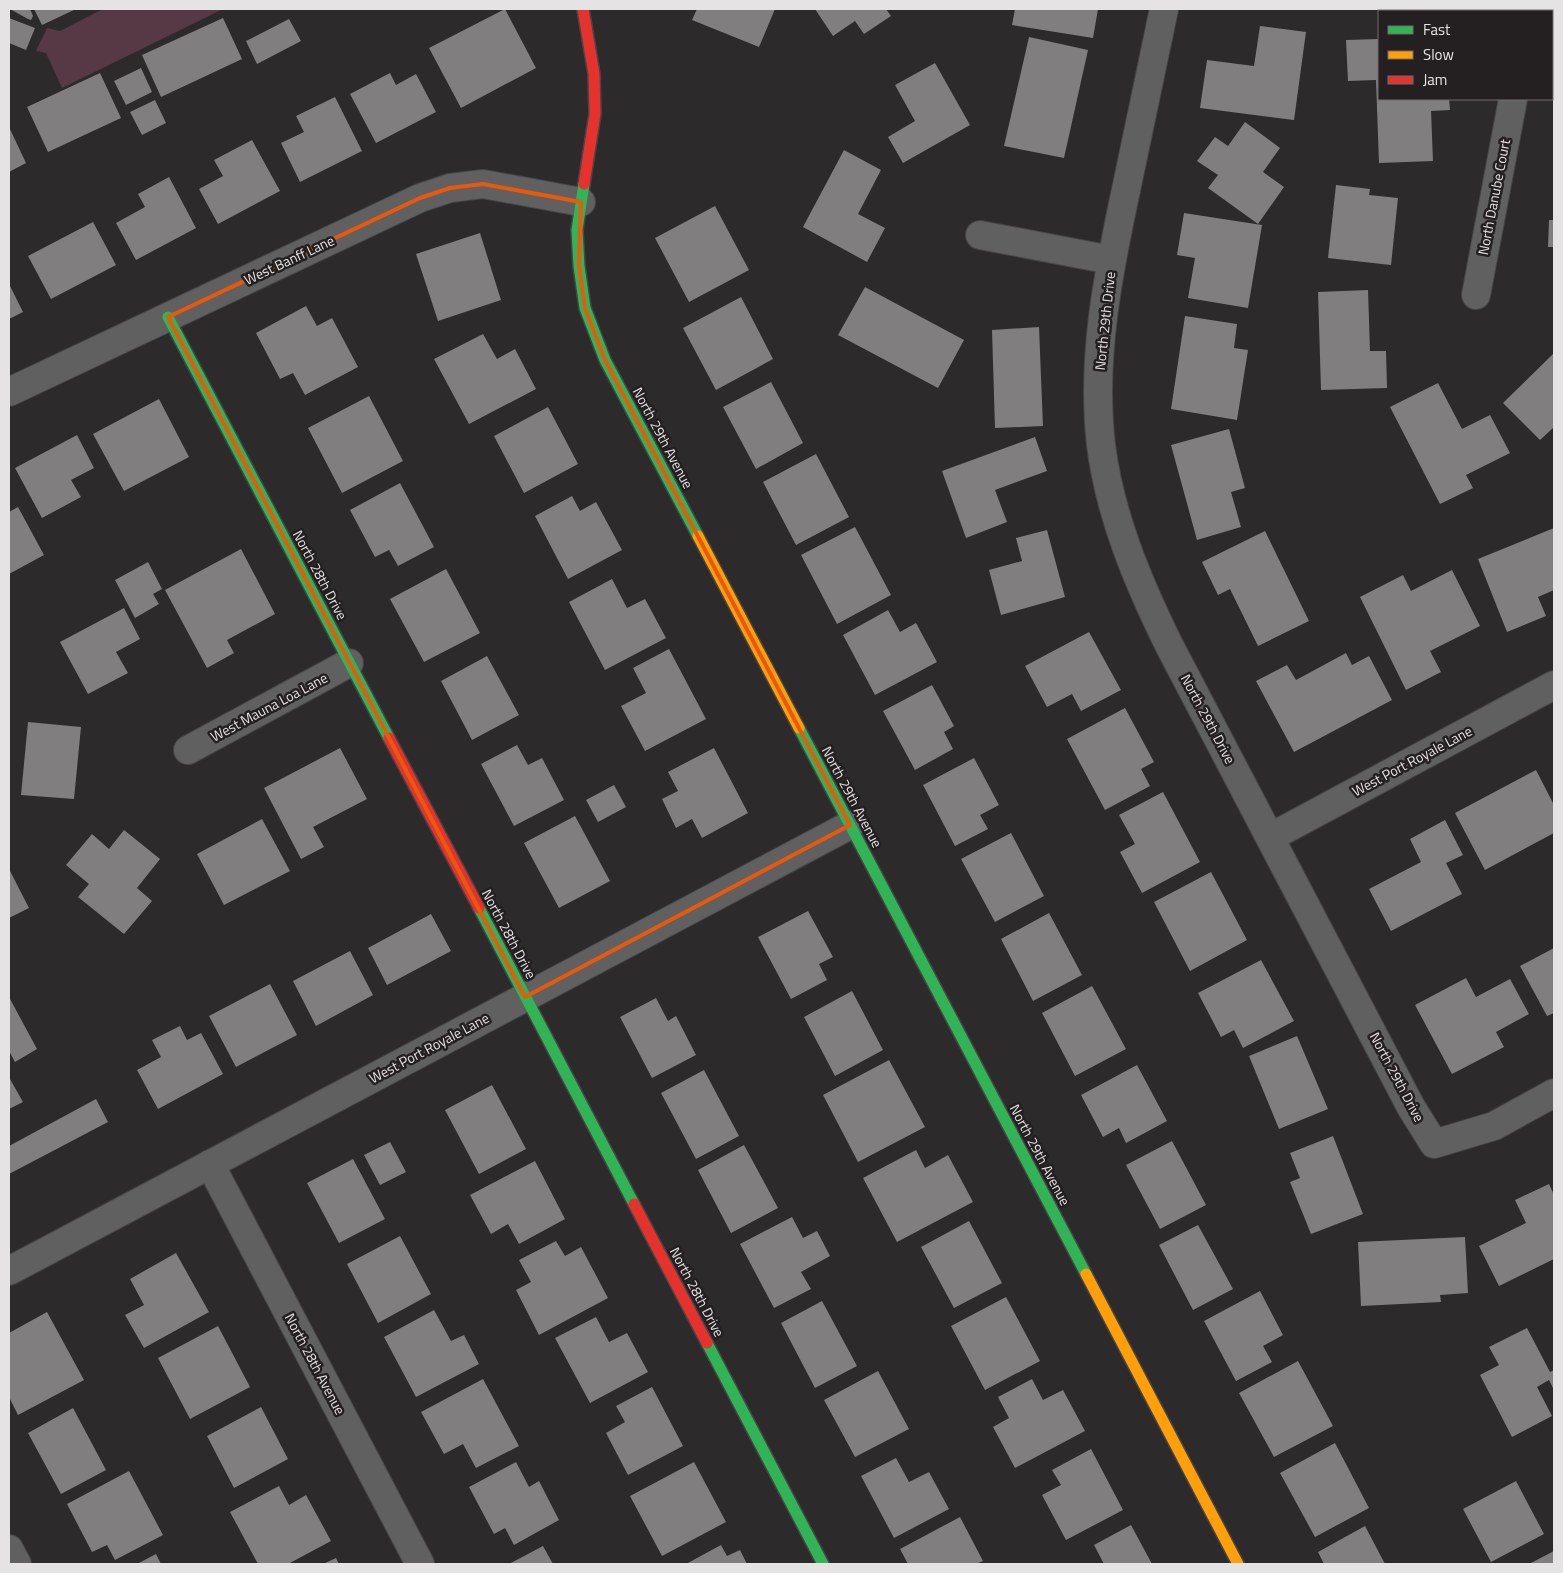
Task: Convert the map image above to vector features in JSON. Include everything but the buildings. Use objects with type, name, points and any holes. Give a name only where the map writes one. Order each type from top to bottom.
[{"type":"street","name":"North 29th Avenue","points":[[583,9],[594,74],[595,114],[577,230],[579,266],[585,308],[605,360],[1238,1564]]},
{"type":"street","name":"North 29th Drive","points":[[1164,9],[1111,260],[1100,339],[1099,394],[1101,445],[1113,506],[1130,559],[1169,645],[1411,1107],[1434,1144],[1494,1126],[1554,1093]]},
{"type":"street","name":"North Danube Court","points":[[1476,295],[1513,100]]},
{"type":"street","name":"West Banff Lane","points":[[9,392],[420,198],[450,188],[483,184],[581,202]]},
{"type":"street","name":"North 29th Drive","points":[[980,235],[1111,260]]},
{"type":"street","name":"North 28th Drive","points":[[168,317],[823,1564]]},
{"type":"street","name":"West Mauna Loa Lane","points":[[188,750],[350,664]]},
{"type":"street","name":"West Port Royale Lane","points":[[1271,837],[1554,685]]},
{"type":"street","name":"West Port Royale Lane","points":[[9,1271],[850,825]]},
{"type":"street","name":"North 28th Avenue","points":[[210,1164],[420,1564]]},
{"type":"street","points":[[9,1549],[17,1564]]},
{"type":"highlighted area","points":[[483,184],[581,202],[579,266],[585,308],[605,360],[850,825],[525,997],[168,317],[420,198],[450,188]]},
{"type":"shaded area","points":[[103,9],[221,10],[62,88],[46,53],[36,51],[47,28],[60,31]]},
{"type":"traffic: fast","points":[[584,184],[577,230],[579,266],[585,308],[605,360],[698,536]]},
{"type":"traffic: fast","points":[[168,317],[389,738]]},
{"type":"traffic: fast","points":[[799,728],[1086,1274]]},
{"type":"traffic: fast","points":[[479,908],[634,1204]]},
{"type":"traffic: fast","points":[[707,1343],[823,1564]]},
{"type":"traffic: slow","points":[[698,536],[799,728]]},
{"type":"traffic: slow","points":[[1086,1274],[1238,1564]]},
{"type":"traffic: jam","points":[[583,9],[594,74],[595,114],[584,184]]},
{"type":"traffic: jam","points":[[389,738],[479,908]]},
{"type":"traffic: jam","points":[[634,1204],[707,1343]]}]
